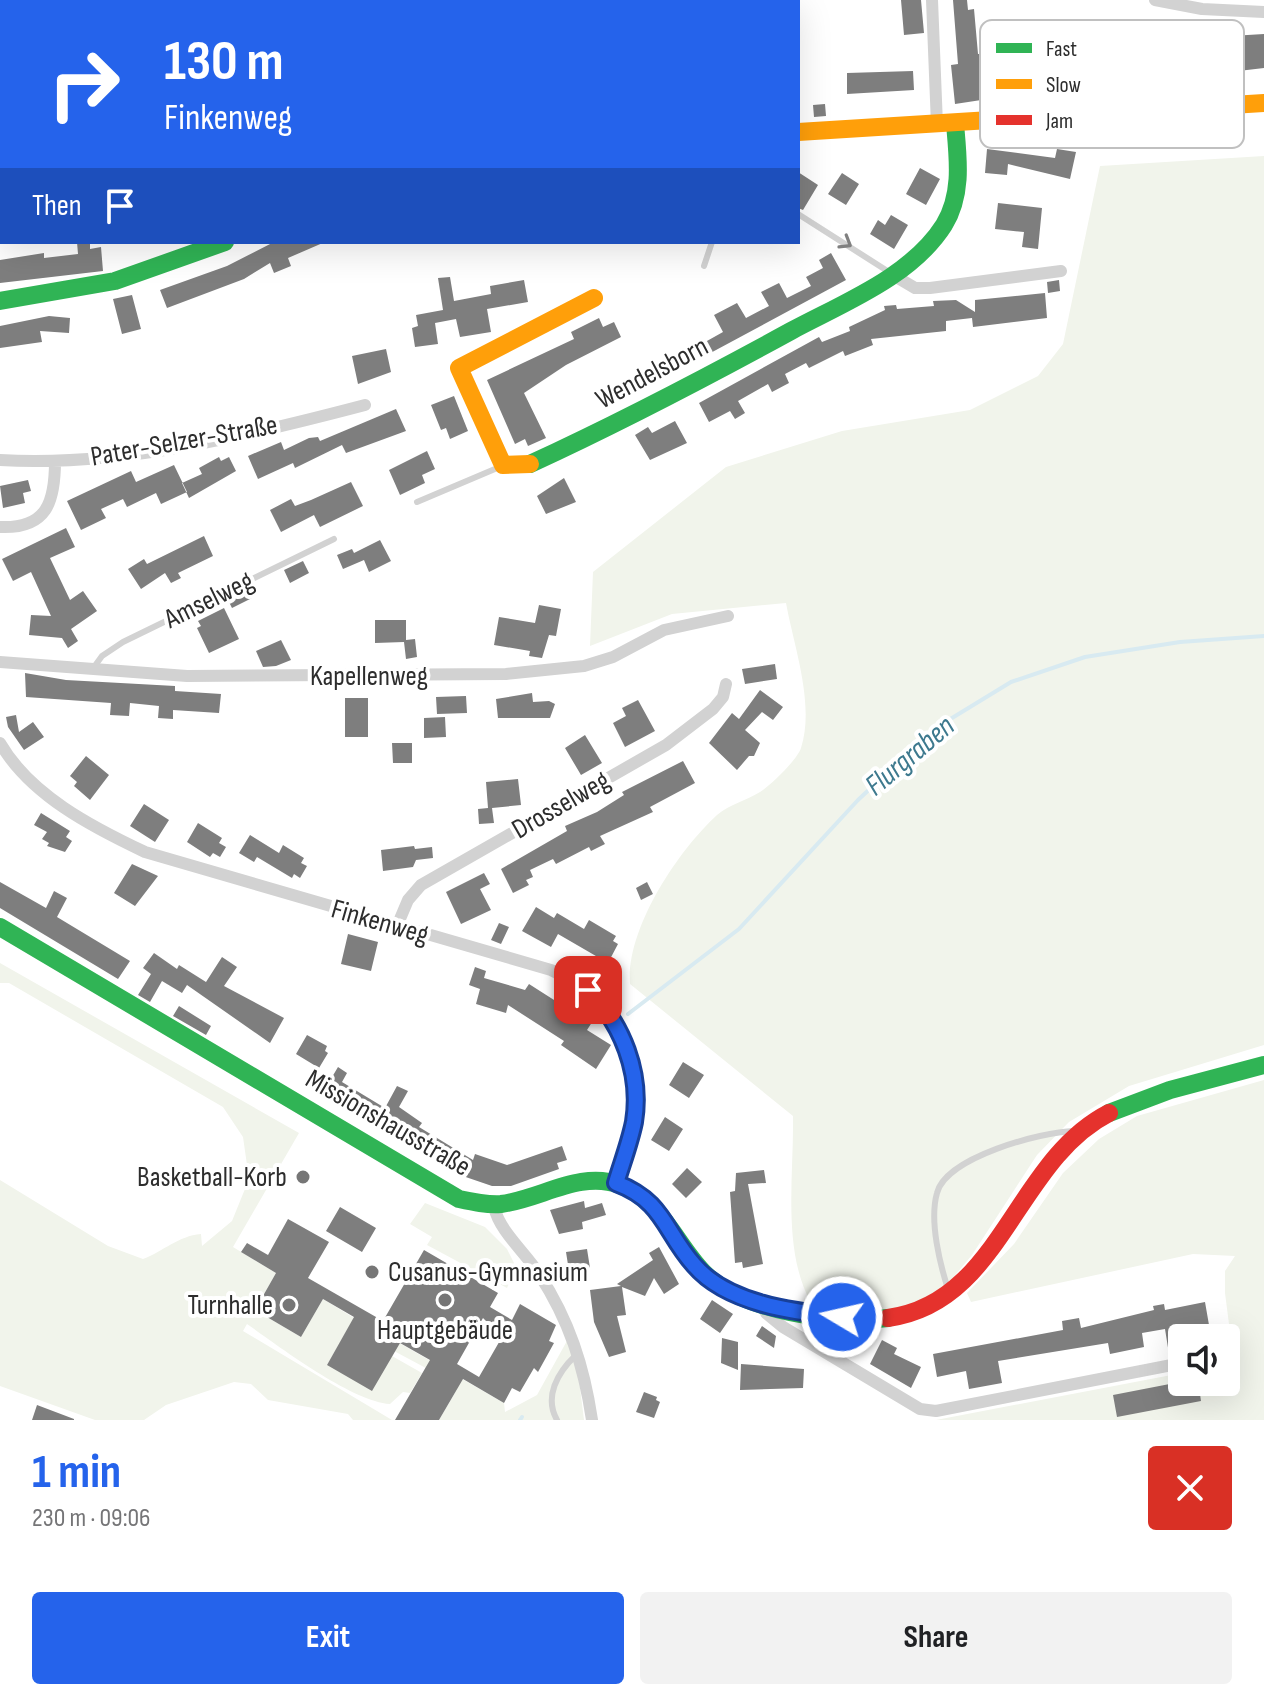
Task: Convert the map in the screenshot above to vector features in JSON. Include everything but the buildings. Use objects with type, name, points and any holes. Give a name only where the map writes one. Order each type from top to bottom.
[{"type":"street","points":[[932,0],[946,124]]},
{"type":"street","points":[[1155,0],[1202,9],[1264,12]]},
{"type":"street","points":[[1244,104],[1264,103]]},
{"type":"street","points":[[800,132],[980,122]]},
{"type":"street","name":"Wendelsborn","points":[[503,465],[524,467],[645,411],[893,275],[925,250],[943,230],[953,210],[959,168],[946,124]]},
{"type":"street","points":[[0,301],[46,297],[116,283],[167,267],[220,244]]},
{"type":"street","points":[[893,275],[915,288],[930,288],[1061,271]]},
{"type":"street","points":[[503,465],[459,368],[531,334],[594,298]]},
{"type":"street","name":"Pater-Selzer-Straße","points":[[0,460],[55,461],[179,447],[365,405]]},
{"type":"street","points":[[0,527],[24,526],[44,512],[52,499],[55,461]]},
{"type":"street","name":"Kapellenweg","points":[[0,662],[92,670],[308,677],[547,671],[584,666],[613,657],[664,630],[728,616]]},
{"type":"street","name":"Drosselweg","points":[[397,926],[408,900],[421,885],[666,745],[713,709],[723,697],[726,684]]},
{"type":"street","name":"Finkenweg","points":[[0,743],[9,758],[54,799],[83,820],[145,852],[551,970],[588,990],[605,1007],[621,1032],[635,1092],[634,1121],[616,1183]]},
{"type":"street","name":"Missionshausstraße","points":[[0,927],[459,1199],[494,1207],[587,1182],[616,1183]]},
{"type":"street","points":[[616,1183],[641,1194],[659,1210],[689,1259],[706,1277],[738,1295],[859,1319],[896,1317],[927,1307],[950,1295],[981,1260],[1054,1157],[1082,1131],[1127,1105],[1264,1065]]},
{"type":"street","points":[[494,1207],[500,1224],[547,1288],[579,1353],[592,1420]]},
{"type":"street","points":[[762,1302],[766,1313],[783,1327],[920,1409],[936,1411],[1168,1366]]},
{"type":"lane","points":[[800,215],[893,275]]},
{"type":"lane","points":[[704,266],[711,244]]},
{"type":"lane","points":[[417,502],[503,465]]},
{"type":"lane","name":"Amselweg","points":[[92,670],[102,656],[123,642],[334,539]]},
{"type":"lane","points":[[950,1295],[943,1275],[936,1224],[937,1192],[949,1174],[972,1159],[1004,1147],[1042,1136],[1082,1131]]},
{"type":"lane","points":[[557,1420],[550,1408],[552,1390],[562,1371],[579,1353]]},
{"type":"shaded area","points":[[1264,156],[1264,1045],[1129,1086],[1069,1122],[1037,1155],[972,1255],[936,1298],[917,1308],[855,1315],[810,1301],[801,1280],[793,1235],[793,1116],[630,984],[631,962],[645,916],[686,849],[717,815],[770,784],[799,753],[805,731],[805,694],[786,603],[672,614],[590,646],[593,572],[726,467],[842,431],[970,410],[1038,376],[1063,344],[1100,166]]},
{"type":"shaded area","points":[[0,963],[299,1133],[233,1247],[276,1273],[255,1310],[301,1337],[323,1299],[354,1318],[327,1365],[392,1356],[422,1373],[410,1393],[403,1392],[390,1404],[374,1401],[316,1372],[247,1324],[243,1331],[392,1420],[353,1420],[348,1414],[268,1400],[251,1384],[234,1382],[166,1405],[144,1420],[95,1420],[0,1386],[0,1180],[108,1246],[143,1259],[193,1235],[201,1234],[202,1246],[232,1221],[249,1179],[243,1137],[223,1107],[9,983],[0,983]]},
{"type":"shaded area","points":[[1264,1080],[1264,1420],[936,1420],[1168,1376],[1168,1396],[1240,1396],[1240,1324],[1229,1324],[1225,1293],[1225,1271],[1235,1256],[1193,1254],[971,1302],[967,1293],[1014,1244],[1063,1173],[1099,1139],[1137,1116]]},
{"type":"shaded area","points":[[425,1203],[485,1227],[507,1249],[516,1267],[507,1288],[427,1245],[432,1237],[410,1224]]},
{"type":"shaded area","points":[[380,1332],[443,1368],[439,1375],[394,1351]]},
{"type":"shaded area","points":[[568,1339],[577,1364],[584,1420],[439,1420],[455,1393],[450,1372],[504,1403],[505,1412],[537,1395]]},
{"type":"waterway","name":"Flurgraben","points":[[628,1014],[739,929],[858,800],[934,729],[1011,682],[1085,657],[1180,642],[1264,636]]},
{"type":"traffic: fast","points":[[530,464],[662,400],[854,299],[913,260],[944,225],[954,201],[958,176],[955,124]]},
{"type":"traffic: fast","points":[[0,301],[115,281],[219,244]]},
{"type":"traffic: fast","points":[[0,927],[459,1199],[501,1204],[575,1183],[605,1181],[620,1185],[657,1211],[703,1272],[741,1297],[765,1306],[817,1317],[888,1318]]},
{"type":"traffic: fast","points":[[1109,1113],[1170,1090],[1264,1065]]},
{"type":"traffic: slow","points":[[1244,104],[1264,103]]},
{"type":"traffic: slow","points":[[800,132],[980,121]]},
{"type":"traffic: slow","points":[[530,464],[503,465],[459,368],[594,298]]},
{"type":"traffic: jam","points":[[888,1318],[926,1307],[957,1286],[983,1259],[1051,1163],[1077,1135],[1109,1113]]},
{"type":"place","name":"Basketball-Korb","points":[[303,1177]]},
{"type":"place","name":"Cusanus-Gymnasium","points":[[372,1272]]},
{"type":"place","name":"Hauptgebäude","points":[[445,1300]]},
{"type":"place","name":"Turnhalle","points":[[289,1305]]},
{"type":"route","points":[[588,990],[605,1007],[621,1032],[635,1092],[634,1121],[616,1183],[641,1194],[659,1210],[689,1259],[718,1286],[762,1302],[842,1317]]}]
